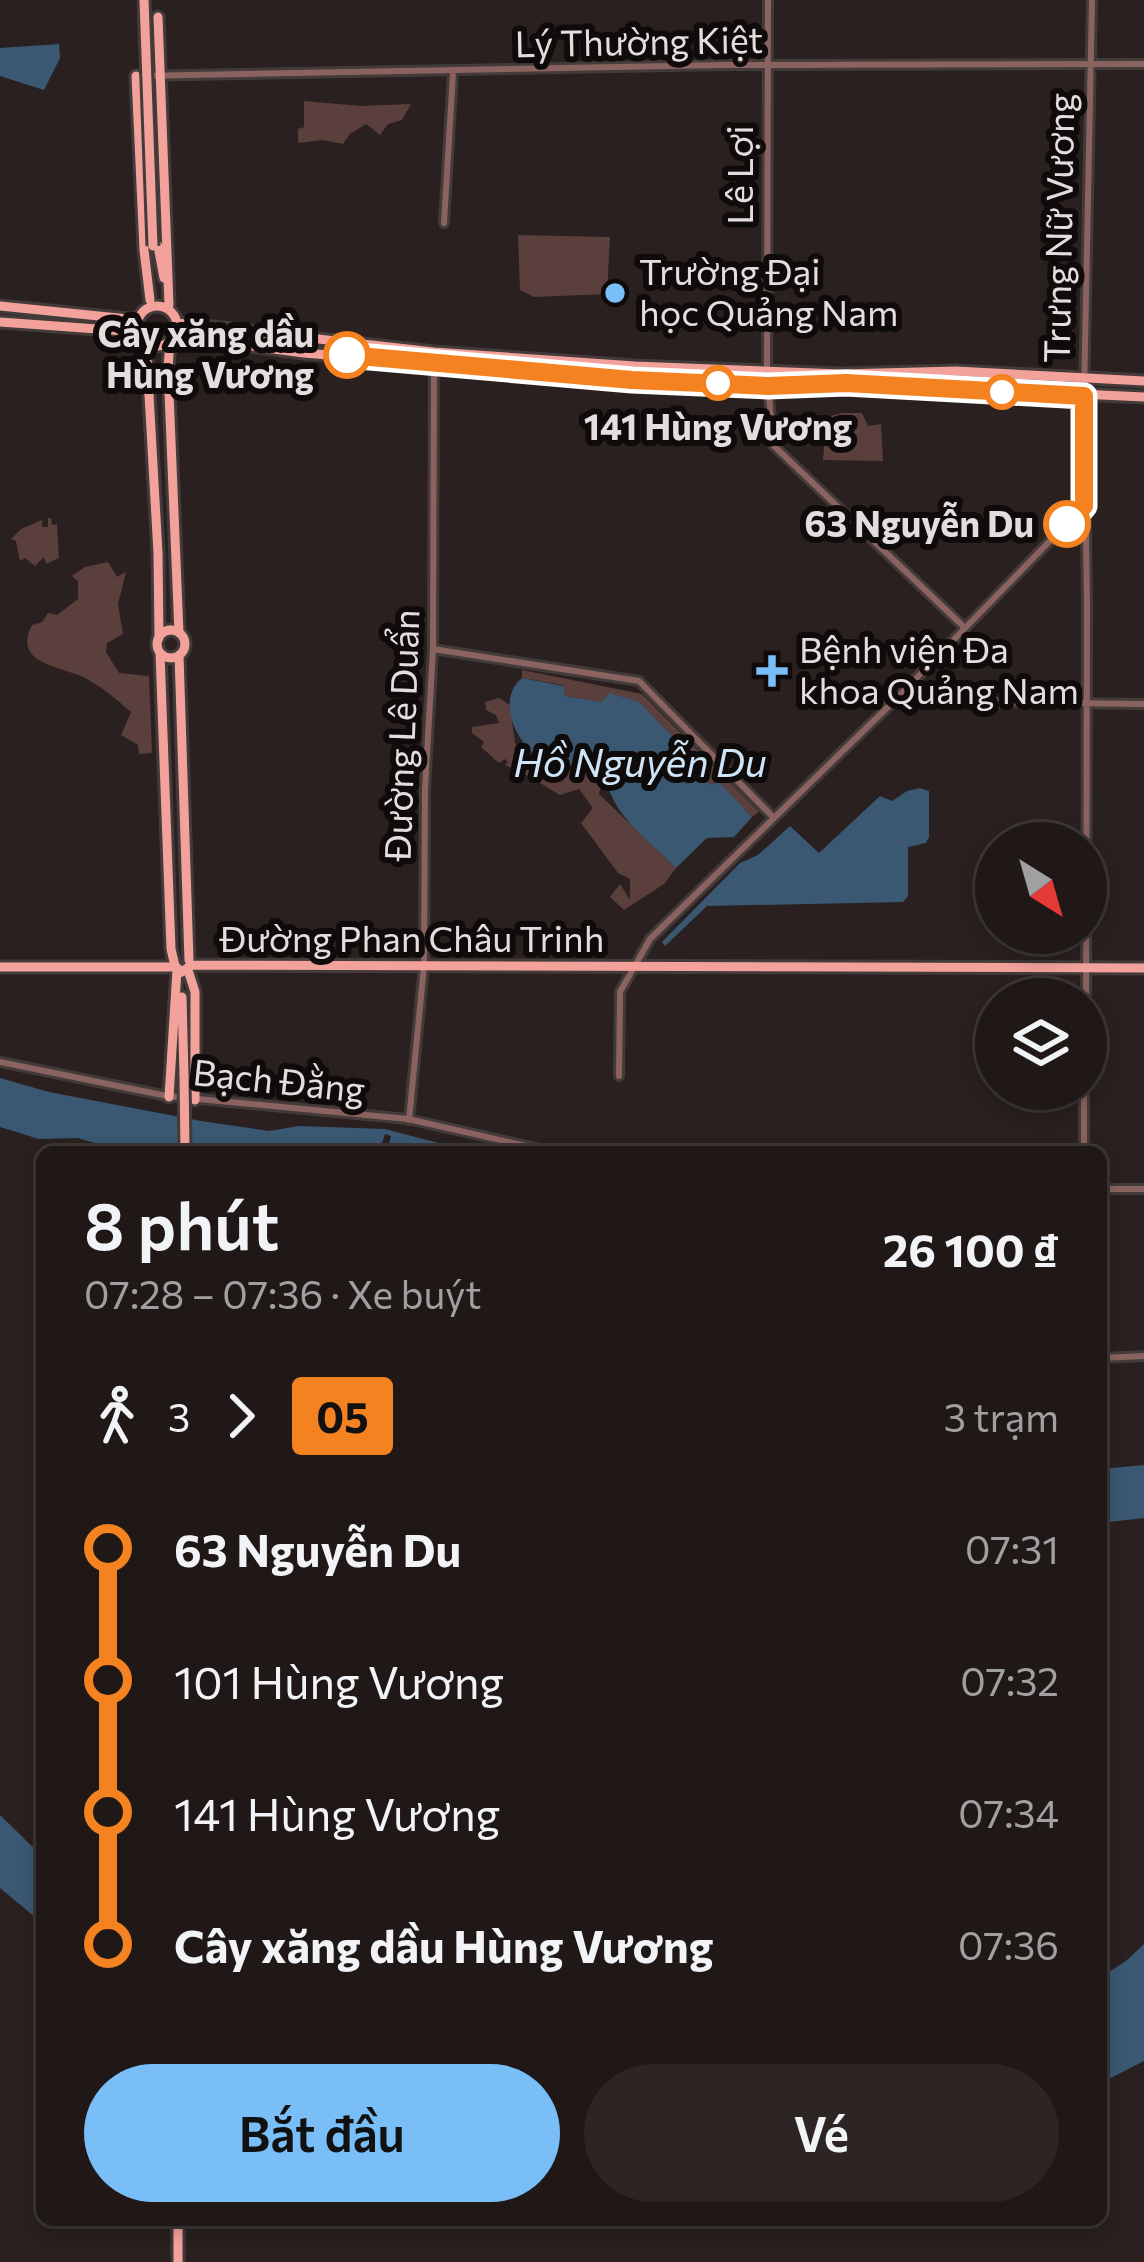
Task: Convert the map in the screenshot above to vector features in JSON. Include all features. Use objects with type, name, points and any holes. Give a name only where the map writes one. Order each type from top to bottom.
[{"type":"main road","points":[[146,0],[155,246],[150,304],[141,332],[158,553],[171,949],[195,992],[195,1100]]},
{"type":"main road","points":[[158,17],[179,633],[185,645],[179,655],[185,1146]]},
{"type":"main road","points":[[136,76],[150,304]]},
{"type":"main road","points":[[0,307],[141,332],[158,345],[172,323],[155,246]]},
{"type":"main road","points":[[150,304],[162,306],[172,323],[304,353],[841,374],[956,371],[1144,381]]},
{"type":"main road","points":[[0,322],[141,332]]},
{"type":"main road","points":[[434,358],[768,386],[846,383],[1144,397]]},
{"type":"main road","points":[[159,638],[167,631],[179,633]]},
{"type":"main road","points":[[160,653],[170,658],[179,655]]},
{"type":"main road","name":"Đường Phan Châu Trinh","points":[[0,967],[1144,968]]},
{"type":"main road","points":[[169,1096],[183,968]]},
{"type":"main road","points":[[178,2226],[178,2262]]},
{"type":"street","name":"Lê Lợi","points":[[768,0],[767,370],[773,445],[965,628]]},
{"type":"street","name":"Trưng Nữ Vương","points":[[1088,978],[1084,380],[1092,0]]},
{"type":"street","name":"Lý Thường Kiệt","points":[[136,76],[1144,64]]},
{"type":"street","points":[[444,223],[453,73]]},
{"type":"street","name":"Đường Lê Duẩn","points":[[409,1120],[424,966],[425,789],[433,649],[434,358]]},
{"type":"street","points":[[619,1076],[620,992],[650,939],[1084,506]]},
{"type":"street","points":[[433,649],[639,682],[774,818]]},
{"type":"street","points":[[894,700],[1144,704]]},
{"type":"street","name":"Bạch Đằng","points":[[0,1062],[195,1100],[409,1120],[526,1146]]},
{"type":"street","points":[[1084,1110],[1084,1146]]},
{"type":"street","points":[[1107,1190],[1144,1189]]},
{"type":"street","points":[[1107,1358],[1144,1356]]},
{"type":"shaded area","points":[[304,101],[411,104],[402,120],[388,124],[380,135],[366,124],[343,144],[298,143],[298,129],[304,127]]},
{"type":"shaded area","points":[[518,235],[610,237],[607,294],[534,297],[520,290]]},
{"type":"shaded area","points":[[862,413],[868,426],[881,424],[883,461],[823,460],[825,433],[839,430],[824,428],[826,417]]},
{"type":"shaded area","points":[[48,518],[52,525],[57,524],[59,558],[46,564],[44,557],[35,566],[25,558],[20,561],[16,541],[11,539],[42,520],[42,527],[48,527]]},
{"type":"shaded area","points":[[108,562],[117,577],[126,572],[118,604],[123,634],[107,643],[106,652],[119,673],[149,676],[152,753],[139,754],[138,745],[121,735],[131,712],[120,702],[83,677],[41,661],[28,648],[32,625],[78,599],[78,581],[72,576],[85,567]]},
{"type":"shaded area","points":[[522,670],[642,694],[759,812],[752,817],[719,783],[711,785],[603,702],[565,696],[562,685],[522,678]]},
{"type":"shaded area","points":[[499,698],[510,705],[515,743],[543,768],[589,770],[601,786],[599,794],[676,868],[664,884],[624,910],[610,897],[620,884],[630,900],[630,879],[618,873],[581,823],[593,808],[579,789],[560,795],[505,765],[505,759],[499,763],[472,733],[472,727],[499,723],[486,710],[485,702]]},
{"type":"water","points":[[59,44],[60,58],[44,90],[0,76],[0,48]]},
{"type":"water","name":"Hồ Nguyễn Du","points":[[522,678],[563,686],[565,696],[602,702],[609,693],[639,702],[684,748],[682,758],[711,785],[719,782],[752,817],[734,837],[707,838],[676,868],[623,815],[593,769],[547,762],[527,747],[510,711],[514,688]]},
{"type":"water","name":"Hồ Nguyễn Du","points":[[920,788],[929,791],[929,837],[926,843],[908,847],[908,896],[903,902],[707,906],[665,946],[662,942],[740,863],[758,855],[790,826],[819,853],[880,796],[892,801]]},
{"type":"water","points":[[0,1078],[201,1121],[269,1131],[299,1126],[385,1129],[450,1146],[388,1146],[391,1136],[385,1134],[381,1146],[104,1146],[78,1138],[39,1139],[0,1127]]},
{"type":"water","points":[[1144,1465],[1144,1518],[1107,1522],[1107,1468]]},
{"type":"water","points":[[0,1815],[36,1850],[36,1918],[0,1888]]},
{"type":"water","points":[[1144,1944],[1144,2061],[1107,2080],[1107,1973]]},
{"type":"bus line","name":"05","points":[[347,355],[632,380],[768,386],[846,383],[1084,396],[1084,506],[1067,524]]},
{"type":"place","name":"Trường Đại học Quảng Nam","points":[[615,293]]},
{"type":"place","name":"Cây xăng dầu Hùng Vương","points":[[347,355]]},
{"type":"place","name":"141 Hùng Vương","points":[[718,383]]},
{"type":"place","name":"63 Nguyễn Du","points":[[1067,524]]},
{"type":"place","name":"Bệnh viện Đa khoa Quảng Nam","points":[[772,671]]}]
